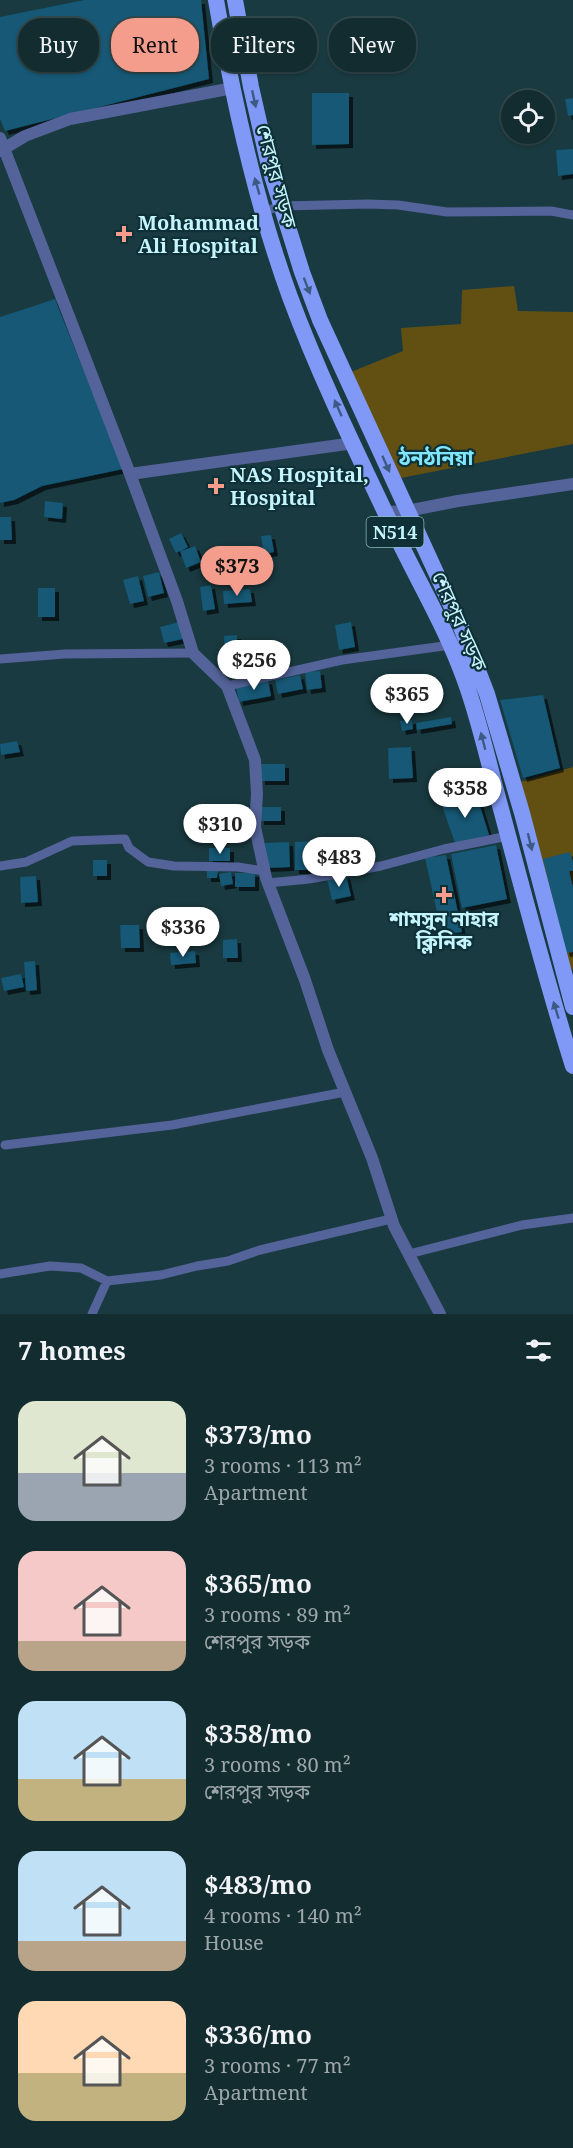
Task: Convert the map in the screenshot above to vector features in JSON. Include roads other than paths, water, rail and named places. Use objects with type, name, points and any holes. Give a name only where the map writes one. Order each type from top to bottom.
[{"type":"highway","name":"শেরপুর সড়ক","points":[[216,0],[250,163],[290,297],[354,443],[451,645],[465,681],[481,732],[548,985],[573,1066]]},
{"type":"highway","name":"শেরপুর সড়ক","points":[[235,0],[263,141],[302,273],[320,320],[461,627],[487,694],[570,984],[573,1007]]},
{"type":"street","points":[[233,88],[70,119],[1,146],[130,474],[177,601],[193,653],[227,686],[255,760],[257,794],[255,826],[266,877],[345,1092],[372,1158],[391,1219],[440,1314]]},
{"type":"street","points":[[264,211],[282,206],[314,204],[399,205],[447,212],[551,211],[573,215]]},
{"type":"street","points":[[130,474],[354,443]]},
{"type":"street","points":[[386,512],[407,511],[573,484]]},
{"type":"street","points":[[227,686],[342,660],[451,645]]},
{"type":"street","points":[[0,659],[65,654],[193,653]]},
{"type":"street","points":[[0,866],[26,862],[72,841],[125,839],[129,848],[148,862],[174,866],[238,867],[266,877],[309,879],[381,866],[444,849],[508,836]]},
{"type":"street","points":[[5,1144],[172,1125],[345,1092]]},
{"type":"street","points":[[409,1254],[522,1225],[573,1218]]},
{"type":"street","points":[[0,1274],[50,1266],[81,1268],[107,1281],[161,1275],[228,1261],[260,1250],[391,1219]]},
{"type":"street","points":[[92,1314],[107,1281]]},
{"type":"place","name":"Mohammad Ali Hospital","points":[[124,234]]},
{"type":"place","name":"NAS Hospital, Hospital","points":[[216,486]]},
{"type":"place","name":"শামসুন নাহার ক্লিনিক","points":[[444,895]]},
{"type":"district","name":"ঠনঠনিয়া","points":[[436,457]]}]
